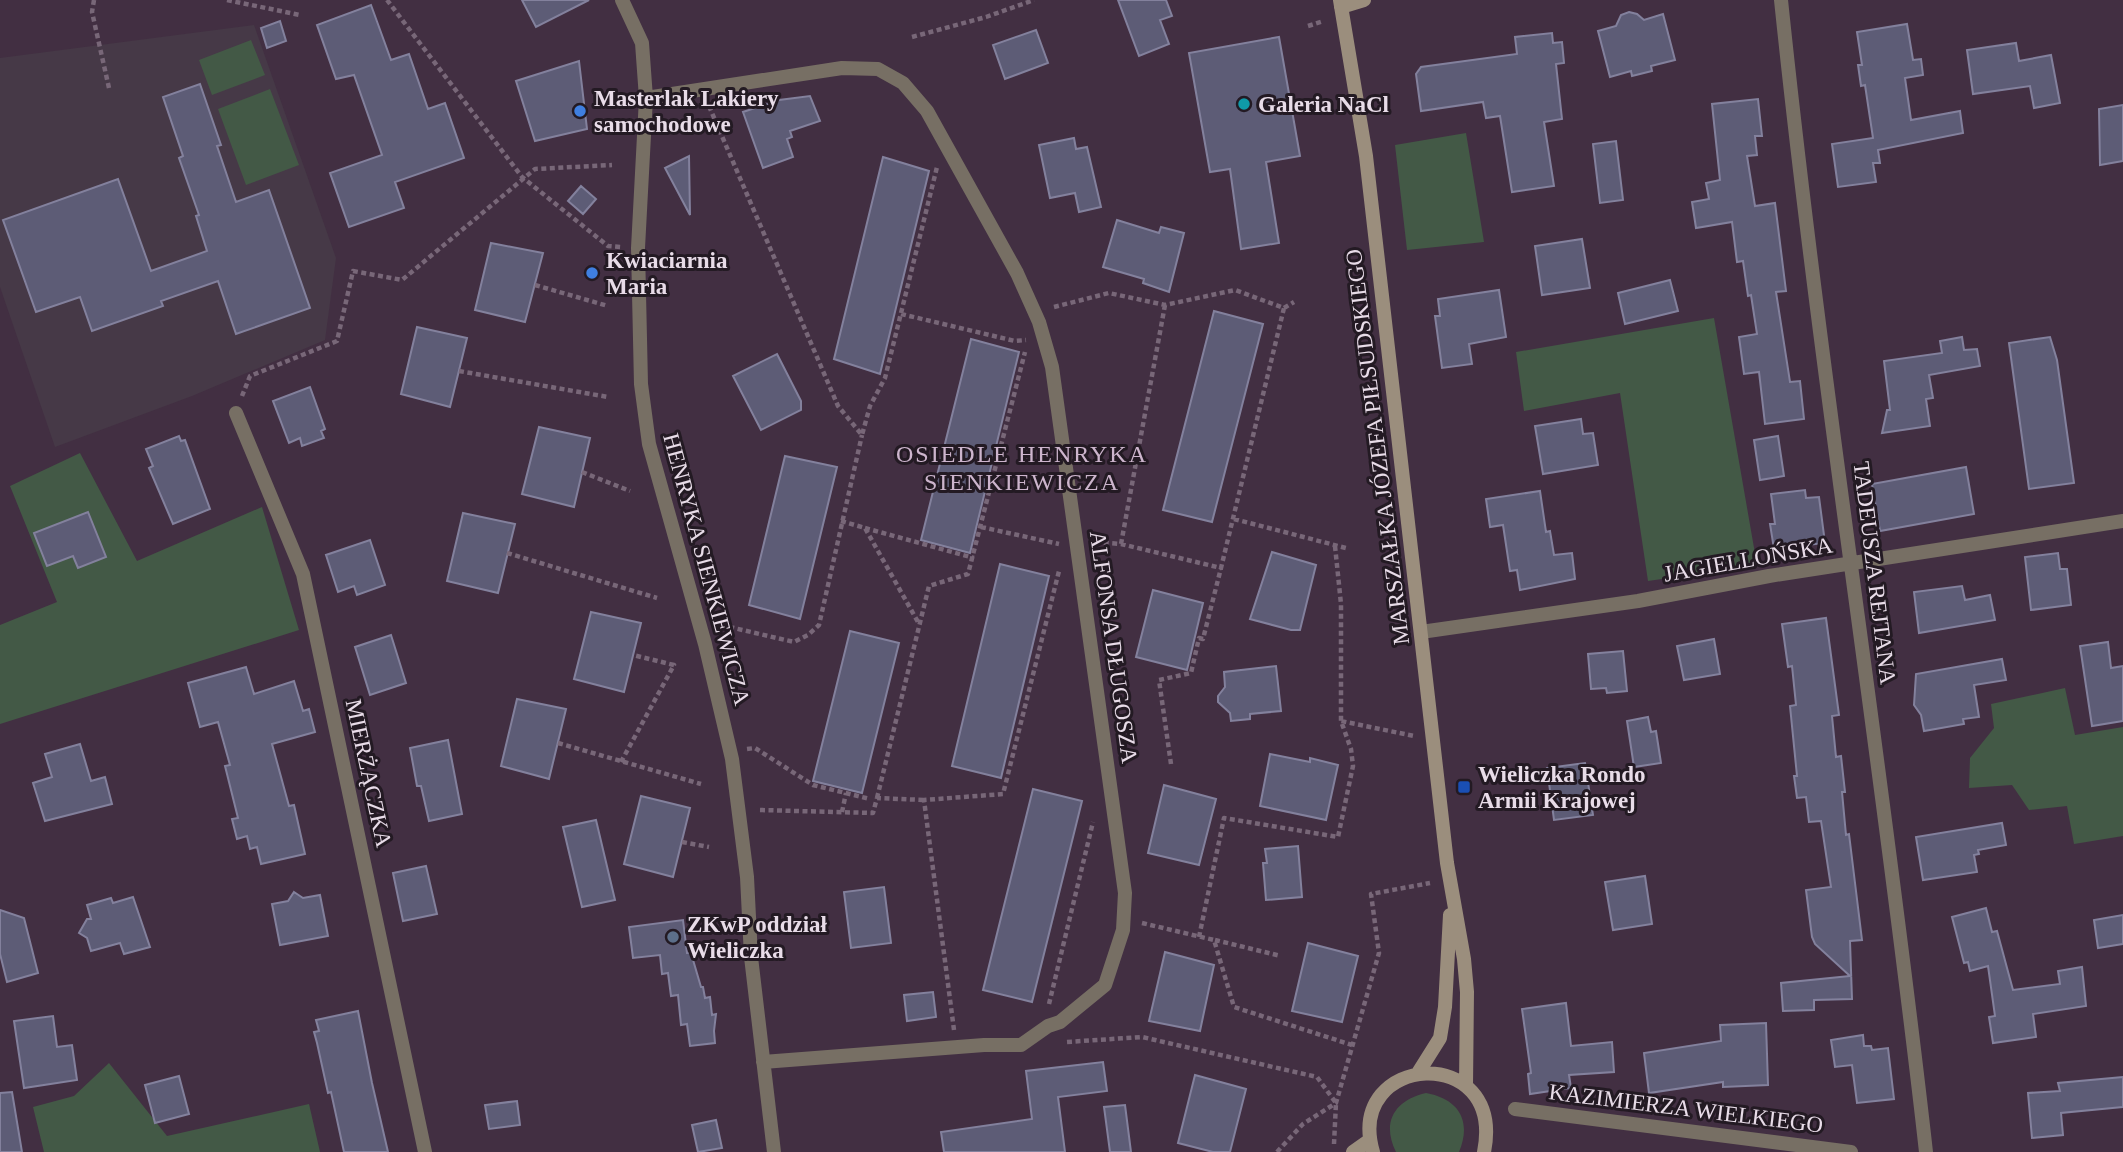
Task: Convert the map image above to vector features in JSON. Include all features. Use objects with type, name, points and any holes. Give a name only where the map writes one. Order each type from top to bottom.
[{"type":"main road","points":[[1340,3],[1364,0]]},
{"type":"main road","name":"MARSZAŁKA JÓZEFA PIŁSUDSKIEGO","points":[[1340,3],[1366,156],[1451,889],[1464,959],[1467,992],[1466,1086]]},
{"type":"main road","name":"MARSZAŁKA JÓZEFA PIŁSUDSKIEGO","points":[[1418,1073],[1440,1038],[1446,998],[1451,889]]},
{"type":"main road","points":[[1353,1152],[1371,1146],[1371,1117],[1380,1097],[1397,1081],[1418,1073],[1435,1072],[1466,1086],[1478,1100],[1486,1116],[1484,1152]]},
{"type":"street","name":"HENRYKA SIENKIEWICZA","points":[[622,0],[642,43],[646,98],[638,248],[640,384],[649,444],[705,644],[730,751],[747,877],[751,957],[774,1152]]},
{"type":"street","name":"TADEUSZA REJTANA","points":[[1781,0],[1926,1152]]},
{"type":"street","name":"ALFONSA DŁUGOSZA","points":[[646,98],[811,71],[878,69],[903,83],[927,111],[1017,273],[1035,312],[1052,367],[1069,542],[1125,893],[1123,930],[1105,985],[1060,1022],[1048,1026],[1021,1045],[984,1045],[763,1062]]},
{"type":"street","name":"MIERŻĄCZKA","points":[[236,413],[303,574],[425,1152]]},
{"type":"street","name":"JAGIELLOŃSKA","points":[[1421,632],[1638,601],[1769,576],[2123,521]]},
{"type":"street","name":"KAZIMIERZA WIELKIEGO","points":[[1515,1109],[1851,1152]]},
{"type":"path","points":[[94,0],[92,12],[109,88]]},
{"type":"path","points":[[227,0],[300,15]]},
{"type":"path","points":[[387,0],[522,177],[608,246],[638,248]]},
{"type":"path","points":[[912,37],[986,17],[1034,0]]},
{"type":"path","points":[[1308,26],[1324,21]]},
{"type":"path","points":[[702,90],[838,406],[862,435]]},
{"type":"path","points":[[721,625],[794,642],[819,625],[841,521],[870,406],[885,378],[939,158],[950,152]]},
{"type":"path","points":[[236,413],[250,376],[337,341],[353,271],[402,280],[534,169],[612,165]]},
{"type":"path","points":[[535,285],[608,306]]},
{"type":"path","points":[[1035,312],[1109,293],[1165,305],[1235,290],[1284,308]]},
{"type":"path","points":[[1171,764],[1159,680],[1191,673],[1199,638],[1203,639],[1234,519],[1284,308],[1294,302]]},
{"type":"path","points":[[1121,544],[1165,305]]},
{"type":"path","points":[[901,314],[1015,341],[1028,340],[1042,331]]},
{"type":"path","points":[[760,810],[873,813],[874,798],[929,586],[968,574],[1028,340]]},
{"type":"path","points":[[459,371],[608,397]]},
{"type":"path","points":[[582,472],[630,491]]},
{"type":"path","points":[[1234,519],[1346,548]]},
{"type":"path","points":[[841,521],[974,558]]},
{"type":"path","points":[[981,527],[1069,542],[1121,544],[1221,568]]},
{"type":"path","points":[[865,528],[918,623]]},
{"type":"path","points":[[730,751],[755,748],[813,785],[874,798],[924,800],[1003,794],[1051,593],[1069,542]]},
{"type":"path","points":[[1199,937],[1224,818],[1338,837],[1353,766],[1351,749],[1340,721],[1340,604],[1335,546]]},
{"type":"path","points":[[507,553],[657,598]]},
{"type":"path","points":[[621,762],[674,665],[633,655]]},
{"type":"path","points":[[1340,721],[1414,736]]},
{"type":"path","points":[[558,743],[701,784]]},
{"type":"path","points":[[842,812],[846,793]]},
{"type":"path","points":[[924,800],[957,1048]]},
{"type":"path","points":[[1048,1026],[1049,1006],[1095,815]]},
{"type":"path","points":[[682,842],[709,847]]},
{"type":"path","points":[[1334,1139],[1336,1103],[1379,953],[1371,894],[1430,883]]},
{"type":"path","points":[[1124,919],[1281,956]]},
{"type":"path","points":[[1214,940],[1234,1007],[1352,1045]]},
{"type":"path","points":[[1061,1042],[1142,1037],[1317,1077],[1336,1103]]},
{"type":"path","points":[[1277,1152],[1303,1124],[1336,1103]]},
{"type":"shaded area","points":[[254,25],[336,258],[325,340],[192,396],[55,447],[0,287],[0,58]]},
{"type":"green space","points":[[251,40],[265,75],[212,95],[199,60]]},
{"type":"green space","points":[[270,89],[299,165],[246,185],[218,109]]},
{"type":"green space","points":[[1466,133],[1484,242],[1407,250],[1395,145]]},
{"type":"green space","points":[[1714,318],[1757,565],[1648,581],[1620,393],[1524,411],[1516,352]]},
{"type":"green space","points":[[80,453],[137,561],[262,507],[299,630],[0,724],[0,625],[57,602],[10,486]]},
{"type":"green space","points":[[2065,688],[2075,735],[2123,727],[2123,836],[2074,844],[2067,806],[2029,810],[2012,785],[1969,788],[1970,758],[1994,728],[1991,704]]},
{"type":"green space","points":[[109,1063],[167,1136],[309,1104],[320,1152],[44,1152],[33,1107],[74,1096]]},
{"type":"green space","points":[[1426,1093],[1447,1100],[1460,1113],[1464,1131],[1459,1152],[1396,1152],[1390,1131],[1394,1114],[1406,1101]]},
{"type":"building","points":[[522,0],[589,0],[536,27]]},
{"type":"building","points":[[1118,0],[1166,0],[1172,16],[1160,20],[1169,44],[1139,56]]},
{"type":"building","points":[[371,5],[391,60],[409,54],[428,109],[445,103],[464,158],[395,182],[404,208],[349,227],[330,173],[382,155],[354,75],[336,79],[317,25]]},
{"type":"building","points":[[1629,12],[1644,20],[1663,14],[1675,60],[1651,66],[1652,71],[1632,76],[1631,71],[1610,77],[1598,31],[1616,26],[1621,15]]},
{"type":"building","points":[[280,21],[286,41],[267,48],[261,28]]},
{"type":"building","points":[[1907,24],[1913,60],[1921,59],[1923,75],[1905,78],[1911,120],[1960,111],[1963,133],[1878,150],[1880,163],[1873,163],[1876,182],[1838,187],[1832,144],[1873,138],[1865,85],[1861,86],[1858,65],[1862,65],[1857,32]]},
{"type":"building","points":[[1036,30],[1048,63],[1005,79],[993,45]]},
{"type":"building","points":[[1552,33],[1553,43],[1562,42],[1564,63],[1556,64],[1562,119],[1544,122],[1554,186],[1512,192],[1500,116],[1486,118],[1483,102],[1421,111],[1416,74],[1421,67],[1517,54],[1515,37]]},
{"type":"building","name":"Galeria NaCl","points":[[1279,37],[1300,156],[1266,162],[1279,243],[1241,249],[1230,169],[1210,172],[1189,53]]},
{"type":"building","points":[[2016,43],[2019,61],[2051,55],[2060,103],[2034,108],[2030,86],[1973,94],[1967,50]]},
{"type":"building","points":[[579,61],[587,129],[535,141],[516,81]]},
{"type":"building","points":[[200,84],[221,145],[217,146],[236,202],[269,190],[310,308],[236,334],[218,281],[161,301],[163,306],[92,331],[80,297],[36,312],[3,220],[118,179],[151,271],[207,251],[196,216],[199,215],[179,158],[183,156],[163,97]]},
{"type":"building","points":[[810,96],[820,121],[790,131],[792,137],[787,139],[793,157],[763,168],[743,112],[779,100]]},
{"type":"building","points":[[1758,99],[1762,136],[1755,136],[1757,155],[1747,156],[1755,206],[1775,203],[1786,291],[1776,292],[1790,382],[1800,381],[1804,419],[1765,424],[1759,372],[1744,374],[1739,337],[1757,334],[1743,261],[1737,262],[1732,222],[1696,228],[1692,202],[1709,199],[1706,183],[1720,180],[1712,104]]},
{"type":"building","points":[[2123,105],[2123,161],[2100,165],[2099,109]]},
{"type":"building","points":[[1074,138],[1076,149],[1087,147],[1101,207],[1079,212],[1075,193],[1050,198],[1039,145]]},
{"type":"building","points":[[1616,141],[1623,200],[1600,203],[1593,144]]},
{"type":"building","points":[[689,156],[690,215],[665,168]]},
{"type":"building","points":[[883,157],[929,171],[880,374],[834,359]]},
{"type":"building","points":[[581,186],[596,199],[583,214],[568,201]]},
{"type":"building","points":[[1117,220],[1159,233],[1161,227],[1184,233],[1169,292],[1143,283],[1144,279],[1103,267]]},
{"type":"building","points":[[1582,239],[1590,288],[1542,295],[1535,246]]},
{"type":"building","points":[[491,243],[543,253],[525,322],[475,310]]},
{"type":"building","points":[[1670,280],[1678,311],[1625,324],[1618,293]]},
{"type":"building","points":[[1499,290],[1506,337],[1469,344],[1472,364],[1442,368],[1435,316],[1440,316],[1438,299]]},
{"type":"building","points":[[1214,311],[1263,324],[1212,522],[1163,510]]},
{"type":"building","points":[[417,327],[467,338],[450,407],[401,394]]},
{"type":"building","points":[[1962,337],[1964,350],[1977,349],[1980,366],[1929,375],[1933,398],[1926,399],[1930,426],[1882,433],[1887,410],[1890,410],[1884,361],[1942,353],[1940,341]]},
{"type":"building","points":[[2050,337],[2057,360],[2074,483],[2029,489],[2009,343]]},
{"type":"building","points":[[971,339],[1019,352],[970,553],[921,540]]},
{"type":"building","points":[[777,354],[801,401],[801,410],[761,430],[733,376]]},
{"type":"building","points":[[310,387],[325,429],[321,431],[324,438],[302,446],[300,438],[289,443],[273,401]]},
{"type":"building","points":[[1581,419],[1583,434],[1593,433],[1598,465],[1543,474],[1535,426]]},
{"type":"building","points":[[539,427],[590,438],[574,507],[522,494]]},
{"type":"building","points":[[179,436],[181,441],[185,440],[210,509],[173,524],[149,468],[153,466],[146,449]]},
{"type":"building","points":[[1778,436],[1784,476],[1760,480],[1754,440]]},
{"type":"building","points":[[785,456],[837,467],[800,619],[749,605]]},
{"type":"building","points":[[1966,467],[1974,514],[1880,531],[1872,484]]},
{"type":"building","points":[[1805,490],[1806,498],[1819,497],[1825,543],[1774,549],[1770,524],[1775,524],[1771,494]]},
{"type":"building","points":[[1540,491],[1546,532],[1550,531],[1554,555],[1572,553],[1575,579],[1520,590],[1517,570],[1510,571],[1503,525],[1490,527],[1486,499]]},
{"type":"building","points":[[88,512],[106,557],[78,568],[73,556],[47,566],[34,533]]},
{"type":"building","points":[[463,513],[515,524],[498,593],[447,581]]},
{"type":"building","points":[[370,540],[385,585],[357,595],[354,586],[338,592],[326,555]]},
{"type":"building","points":[[1272,552],[1316,565],[1300,630],[1250,619]]},
{"type":"building","points":[[2058,553],[2060,569],[2067,569],[2071,605],[2031,610],[2025,557]]},
{"type":"building","points":[[1000,564],[1049,576],[1001,778],[952,766]]},
{"type":"building","points":[[1962,586],[1965,600],[1990,595],[1995,620],[1919,633],[1914,592]]},
{"type":"building","points":[[1153,590],[1203,603],[1187,670],[1136,657]]},
{"type":"building","points":[[591,612],[641,623],[624,692],[574,679]]},
{"type":"building","points":[[1826,618],[1839,715],[1832,716],[1836,757],[1841,756],[1846,835],[1849,834],[1862,940],[1850,941],[1852,999],[1814,1000],[1814,1010],[1783,1011],[1781,983],[1850,976],[1815,944],[1812,937],[1806,890],[1831,887],[1821,821],[1809,822],[1806,797],[1797,798],[1790,706],[1796,705],[1792,666],[1788,667],[1782,624]]},
{"type":"building","points":[[850,631],[899,643],[862,793],[813,781]]},
{"type":"building","points":[[391,635],[406,683],[370,695],[355,647]]},
{"type":"building","points":[[1714,639],[1720,674],[1684,680],[1677,646]]},
{"type":"building","points":[[2108,642],[2111,668],[2123,666],[2123,721],[2092,726],[2080,646]]},
{"type":"building","points":[[1623,651],[1627,691],[1607,693],[1606,688],[1591,689],[1588,654]]},
{"type":"building","points":[[2002,659],[2006,680],[1974,685],[1979,717],[1963,719],[1964,724],[1924,731],[1921,715],[1914,705],[1916,674]]},
{"type":"building","points":[[1276,666],[1281,711],[1250,714],[1250,719],[1231,721],[1230,713],[1218,702],[1218,696],[1225,687],[1224,672]]},
{"type":"building","points":[[246,667],[254,694],[294,681],[303,711],[309,709],[315,732],[272,744],[289,806],[294,805],[305,854],[261,864],[257,847],[250,849],[247,836],[237,839],[232,819],[238,818],[225,766],[230,765],[218,722],[200,727],[188,683]]},
{"type":"building","points":[[517,699],[566,709],[549,779],[501,766]]},
{"type":"building","points":[[1648,717],[1651,732],[1656,731],[1661,763],[1634,767],[1627,721]]},
{"type":"building","points":[[448,740],[462,814],[429,821],[421,786],[417,786],[410,748]]},
{"type":"building","points":[[80,744],[91,781],[105,777],[112,804],[45,821],[33,783],[52,777],[45,754]]},
{"type":"building","points":[[1270,754],[1310,762],[1310,758],[1338,765],[1326,820],[1260,806]]},
{"type":"building","points":[[1585,763],[1593,815],[1554,820],[1547,768]]},
{"type":"building","points":[[1164,785],[1216,799],[1199,865],[1148,853]]},
{"type":"building","points":[[1033,789],[1082,801],[1032,1002],[983,990]]},
{"type":"building","points":[[641,796],[690,808],[673,877],[624,864]]},
{"type":"building","points":[[596,820],[615,900],[582,907],[563,827]]},
{"type":"building","points":[[2002,823],[2006,845],[1978,850],[1979,854],[1974,855],[1977,872],[1923,880],[1916,837]]},
{"type":"building","points":[[1298,846],[1302,897],[1266,900],[1263,863],[1267,863],[1265,849]]},
{"type":"building","points":[[426,866],[437,914],[403,921],[393,873]]},
{"type":"building","points":[[1645,876],[1652,924],[1613,930],[1605,882]]},
{"type":"building","points":[[884,887],[891,943],[851,948],[844,892]]},
{"type":"building","points":[[294,892],[303,898],[320,895],[328,936],[280,945],[272,904],[288,901]]},
{"type":"building","points":[[133,897],[150,947],[124,954],[120,943],[91,951],[87,938],[79,933],[87,919],[91,919],[87,905],[111,898],[113,903]]},
{"type":"building","points":[[1986,908],[1992,932],[1997,931],[2013,990],[2060,984],[2058,971],[2082,967],[2086,1006],[2033,1014],[2036,1037],[1993,1043],[1989,1017],[1995,1016],[1988,966],[1970,971],[1968,962],[1964,963],[1952,917]]},
{"type":"building","points":[[0,910],[24,918],[38,973],[7,982],[0,954]]},
{"type":"building","points":[[2123,915],[2123,944],[2098,948],[2094,920]]},
{"type":"building","points":[[683,920],[687,953],[691,953],[705,998],[710,997],[712,1015],[716,1014],[715,1043],[690,1046],[687,1024],[681,1025],[678,995],[671,996],[668,973],[662,974],[660,955],[633,958],[629,927]]},
{"type":"building","points":[[1308,943],[1358,956],[1342,1022],[1292,1011]]},
{"type":"building","points":[[1165,952],[1214,965],[1200,1031],[1149,1021]]},
{"type":"building","points":[[933,992],[936,1017],[907,1021],[904,995]]},
{"type":"building","points":[[1566,1003],[1571,1046],[1612,1042],[1614,1072],[1569,1075],[1571,1088],[1530,1094],[1528,1074],[1531,1073],[1522,1009]]},
{"type":"building","points":[[358,1011],[388,1152],[344,1152],[314,1032],[319,1031],[316,1020]]},
{"type":"building","points":[[53,1016],[57,1047],[72,1045],[77,1080],[24,1088],[14,1021]]},
{"type":"building","points":[[1766,1023],[1768,1085],[1723,1087],[1723,1082],[1649,1093],[1644,1053],[1721,1041],[1720,1025]]},
{"type":"building","points":[[1863,1035],[1864,1046],[1871,1046],[1872,1050],[1888,1048],[1894,1099],[1857,1103],[1852,1065],[1835,1067],[1831,1040]]},
{"type":"building","points":[[1103,1062],[1107,1091],[1058,1097],[1065,1152],[944,1152],[941,1132],[1032,1119],[1026,1071]]},
{"type":"building","points":[[1195,1075],[1246,1089],[1230,1152],[1213,1152],[1178,1143]]},
{"type":"building","points":[[179,1076],[189,1114],[155,1123],[145,1085]]},
{"type":"building","points":[[2123,1077],[2123,1107],[2061,1113],[2063,1135],[2032,1138],[2028,1093],[2060,1091],[2058,1083]]},
{"type":"building","points":[[12,1092],[22,1152],[0,1152],[0,1093]]},
{"type":"building","points":[[517,1101],[520,1125],[489,1129],[485,1105]]},
{"type":"building","points":[[1125,1105],[1131,1152],[1110,1152],[1104,1107]]},
{"type":"building","points":[[716,1120],[722,1148],[698,1152],[692,1125]]},
{"type":"place","name":"Galeria NaCl","points":[[1244,104]]},
{"type":"place","name":"Masterlak Lakiery samochodowe","points":[[580,111]]},
{"type":"place","name":"Kwiaciarnia Maria","points":[[592,273]]},
{"type":"place","name":"Wieliczka Rondo Armii Krajowej","points":[[1464,787]]},
{"type":"place","name":"ZKwP oddział Wieliczka","points":[[673,937]]},
{"type":"district","name":"OSIEDLE HENRYKA SIENKIEWICZA","points":[[1022,468]]}]
